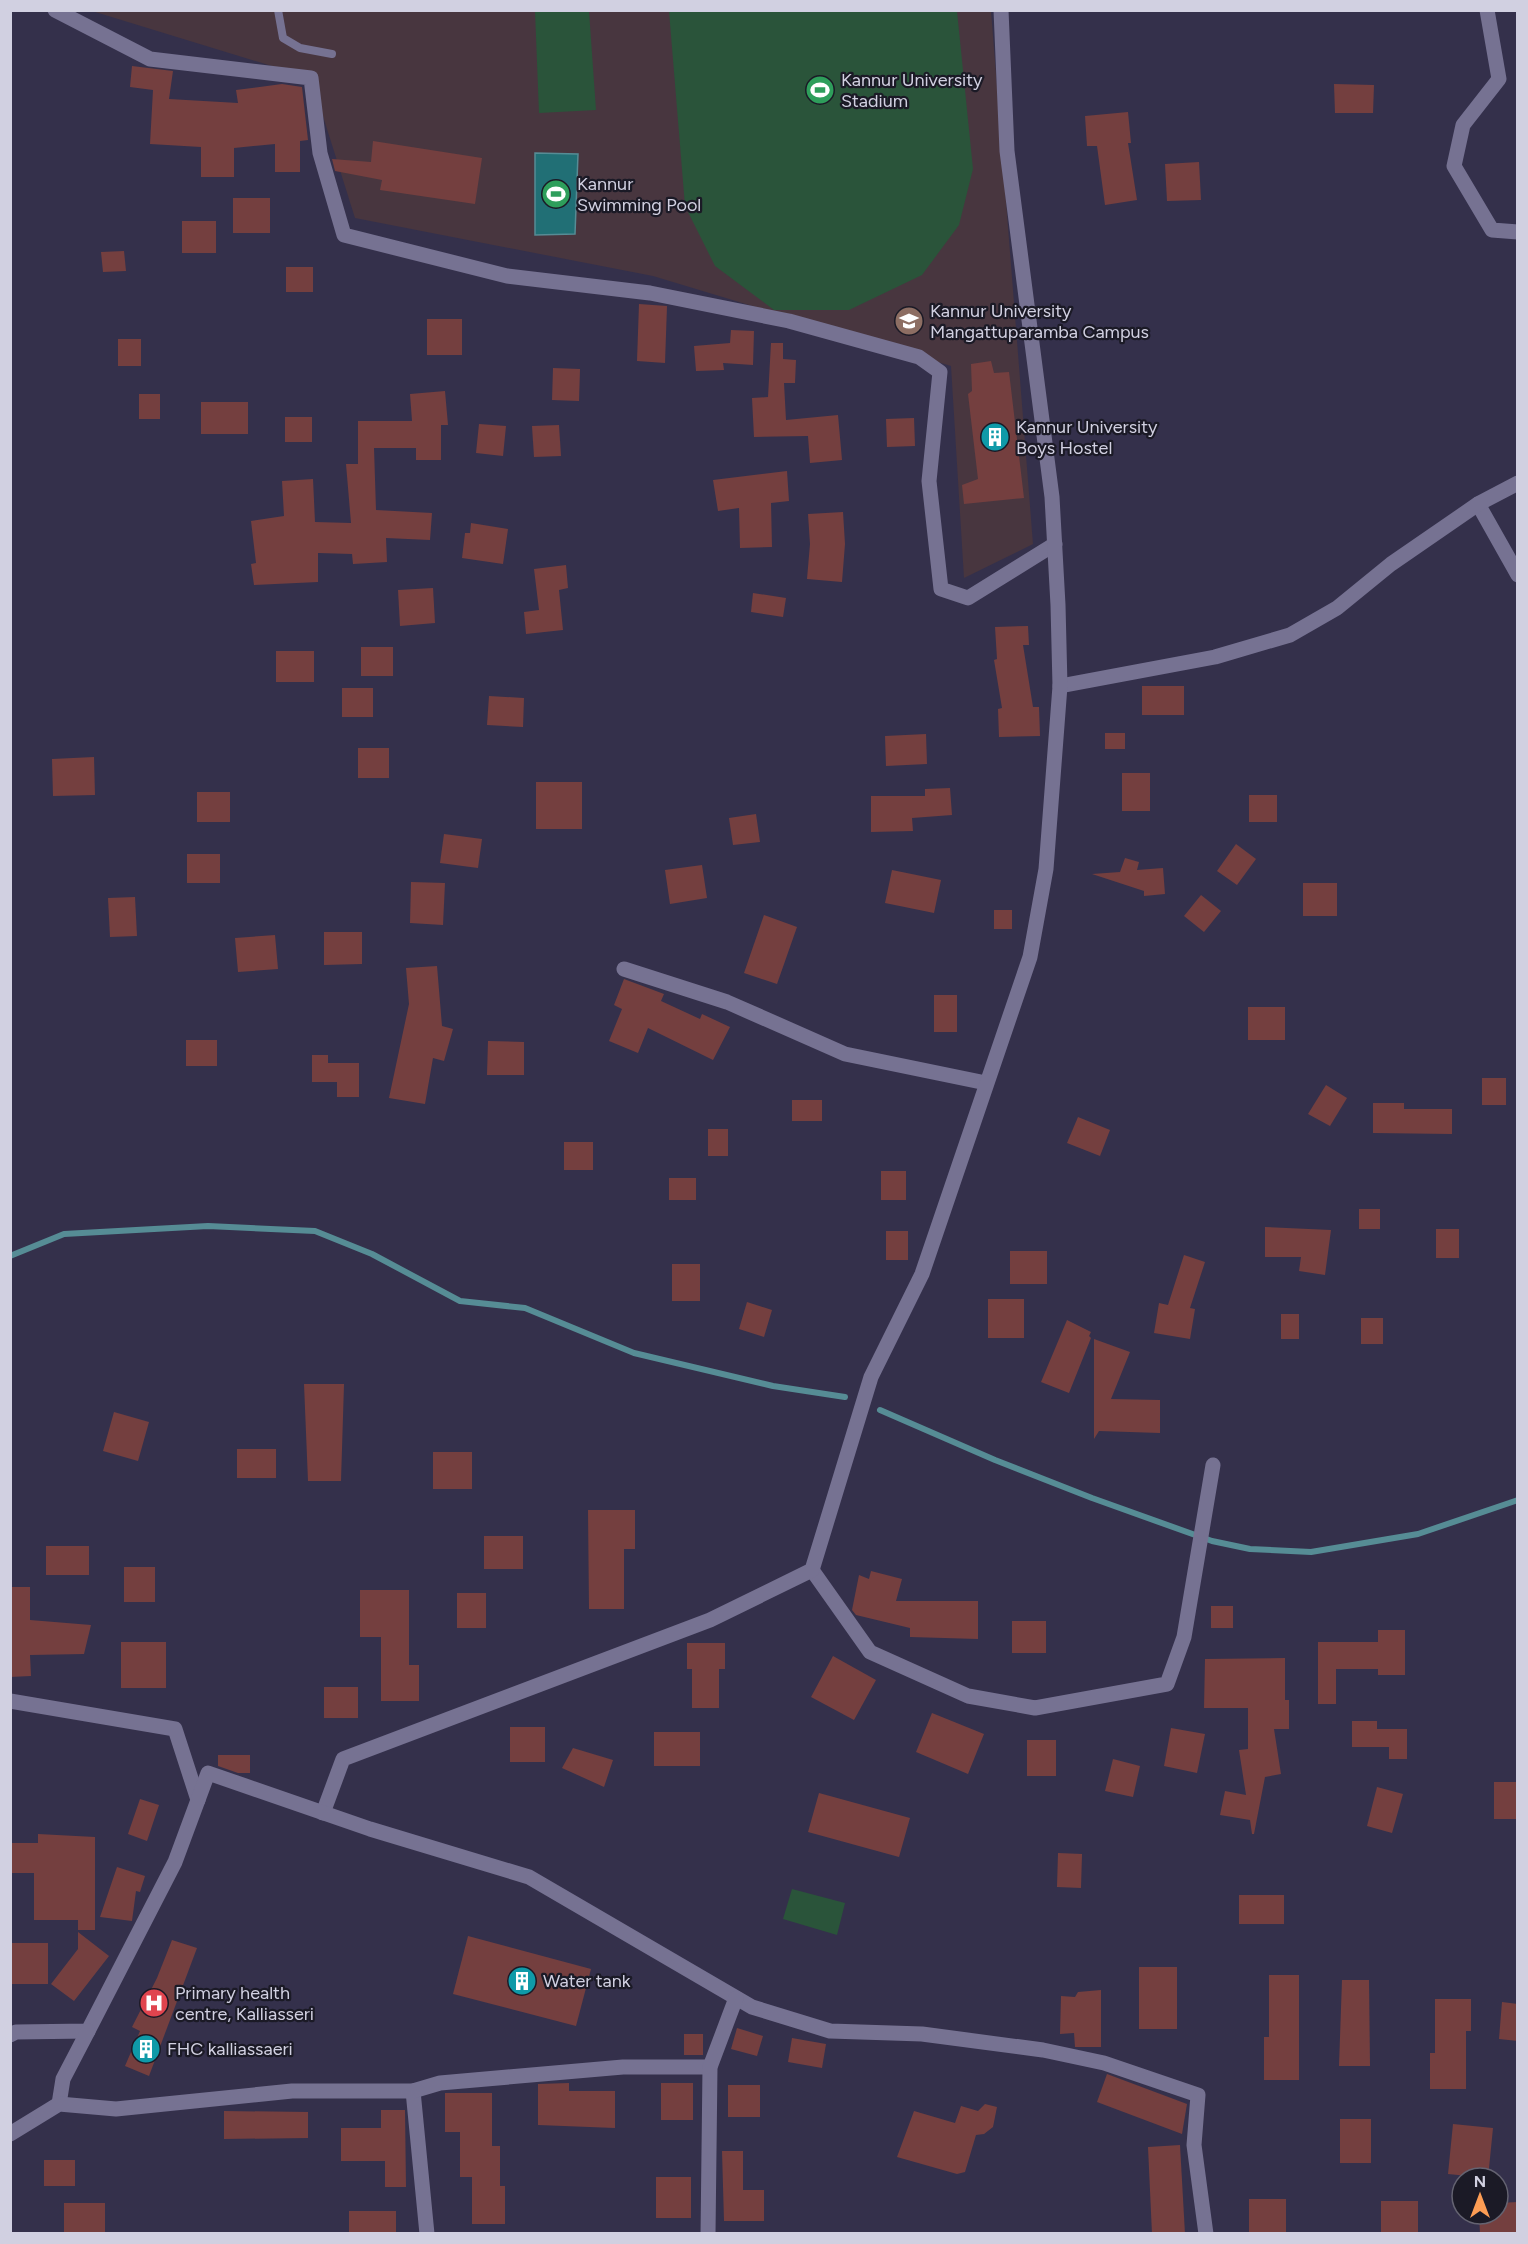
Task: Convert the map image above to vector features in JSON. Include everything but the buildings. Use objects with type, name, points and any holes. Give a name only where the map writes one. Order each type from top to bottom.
[{"type":"street","points":[[56,10],[150,59],[311,78],[320,153],[344,235],[507,276],[650,293],[789,321],[919,357],[940,372],[929,481],[941,589],[968,597],[1055,544]]},
{"type":"street","points":[[323,1813],[343,1759],[710,1620],[812,1570],[871,1377],[922,1274],[1029,957],[1046,869],[1060,686],[1055,544],[1052,497],[1007,151],[1001,10]]},
{"type":"street","points":[[1487,10],[1499,79],[1463,124],[1454,166],[1492,230],[1518,232]]},
{"type":"street","points":[[1060,686],[1215,657],[1290,635],[1337,608],[1392,564],[1478,504],[1518,483]]},
{"type":"street","points":[[1478,504],[1518,575]]},
{"type":"street","points":[[624,969],[728,1002],[845,1054],[986,1083]]},
{"type":"street","points":[[812,1570],[870,1652],[968,1696],[1035,1708],[1167,1684],[1184,1637],[1213,1465]]},
{"type":"street","points":[[10,1701],[175,1730],[198,1800]]},
{"type":"street","points":[[59,2104],[63,2079],[175,1862],[207,1773],[323,1813],[529,1877],[752,2007],[830,2031],[922,2034],[1043,2050],[1104,2063],[1198,2095],[1194,2145],[1206,2234]]},
{"type":"street","points":[[708,2234],[710,2067],[736,1998]]},
{"type":"street","points":[[10,2035],[16,2032],[88,2031]]},
{"type":"street","points":[[10,2134],[59,2104],[116,2109],[292,2091],[413,2091],[440,2083],[611,2067],[710,2067]]},
{"type":"street","points":[[413,2091],[427,2234]]},
{"type":"lane","points":[[278,10],[283,38],[300,48],[332,54]]},
{"type":"shaded area","name":"Kannur University Mangattuparamba Campus","points":[[92,11],[991,11],[1033,544],[964,578],[951,366],[653,276],[355,218],[311,78]]},
{"type":"shaded area","points":[[535,11],[589,11],[596,110],[539,113]]},
{"type":"shaded area","name":"Kannur University Stadium","points":[[669,11],[957,11],[973,169],[959,225],[922,275],[849,310],[774,310],[715,266],[685,206]]},
{"type":"shaded area","name":"Kannur Swimming Pool","points":[[535,153],[578,154],[575,234],[535,235]]},
{"type":"shaded area","points":[[792,1889],[845,1903],[837,1935],[783,1919]]},
{"type":"waterway","points":[[10,1256],[64,1234],[208,1226],[315,1231],[372,1254],[460,1301],[525,1308],[634,1353],[773,1386],[845,1397]]},
{"type":"waterway","points":[[880,1410],[995,1460],[1092,1498],[1212,1541],[1250,1549],[1311,1552],[1418,1534],[1518,1500]]},
{"type":"place","name":"Kannur University Stadium","points":[[820,90]]},
{"type":"place","name":"Kannur Swimming Pool","points":[[556,194]]},
{"type":"place","name":"Kannur University Mangattuparamba Campus","points":[[909,321]]},
{"type":"place","name":"Kannur University Boys Hostel","points":[[995,437]]},
{"type":"place","name":"Water tank","points":[[522,1981]]},
{"type":"place","name":"Primary health centre, Kalliasseri","points":[[154,2003]]},
{"type":"place","name":"FHC kalliassaeri","points":[[146,2049]]}]
